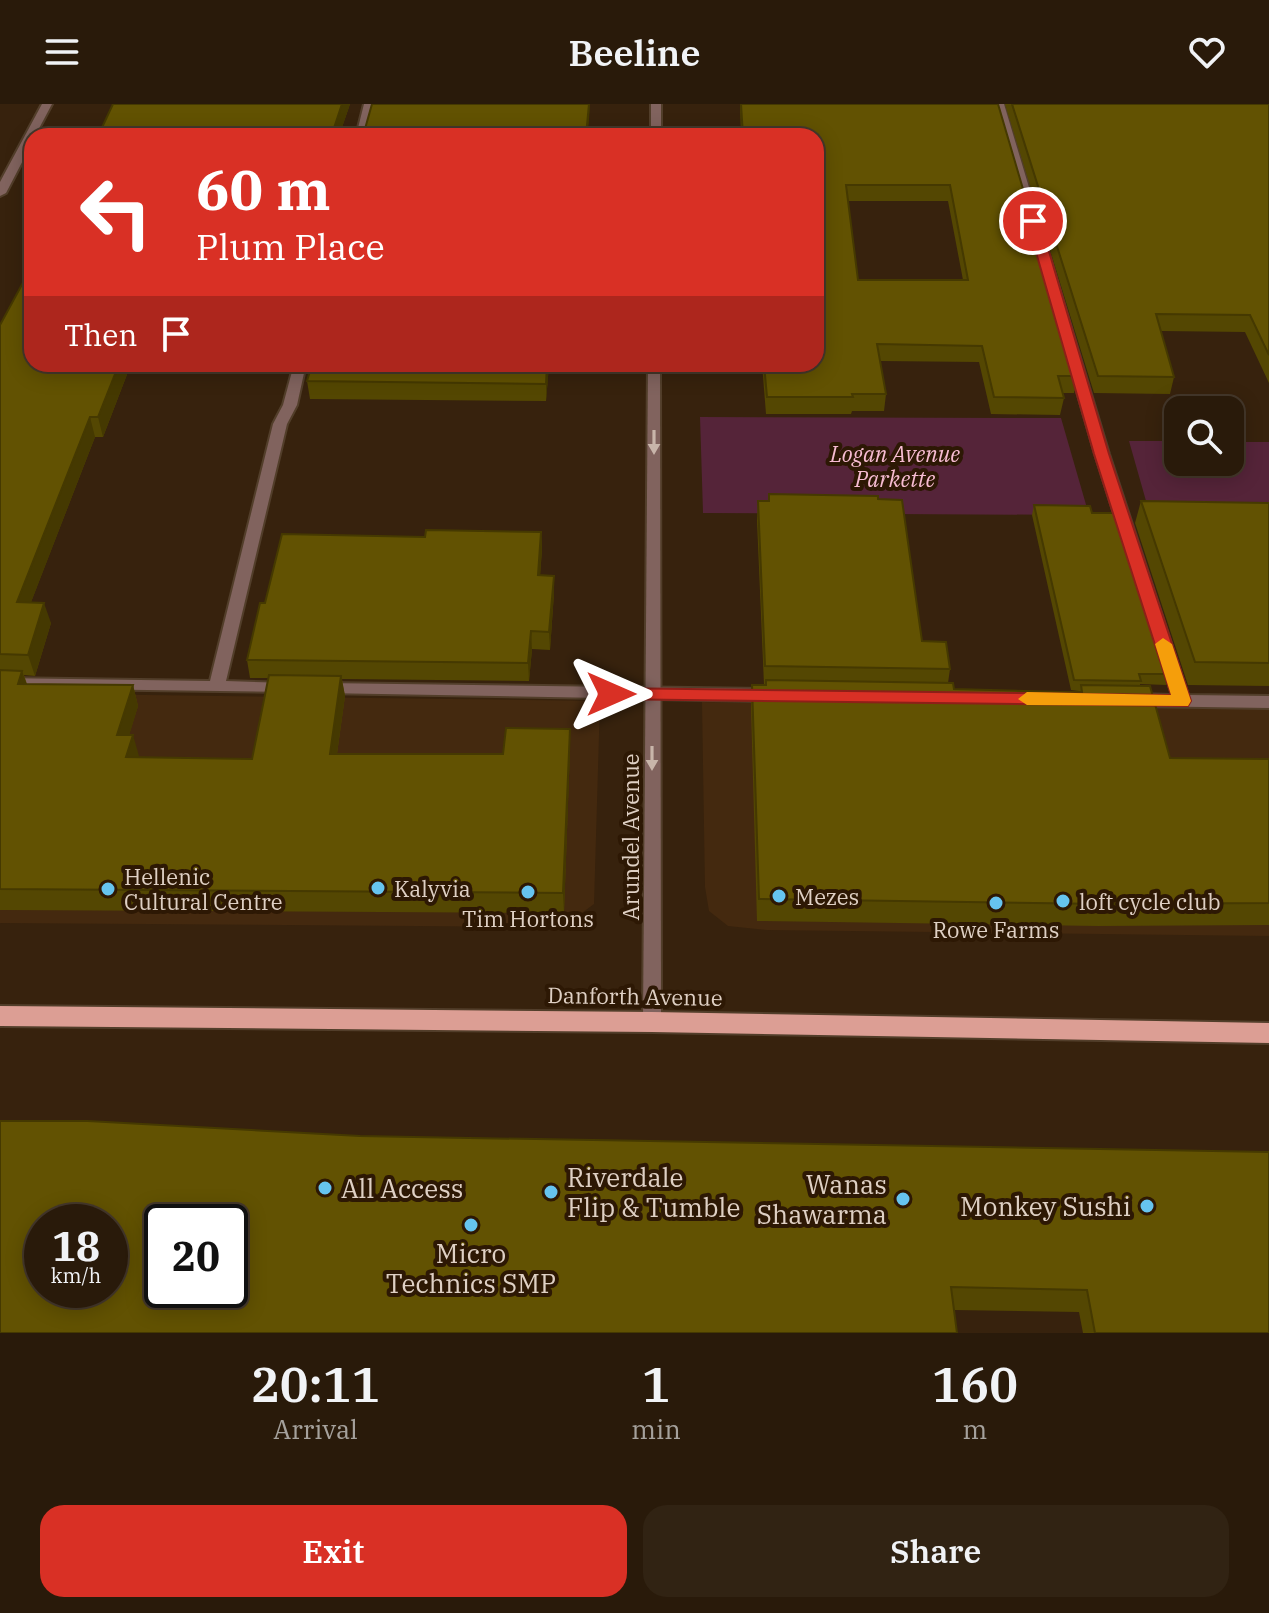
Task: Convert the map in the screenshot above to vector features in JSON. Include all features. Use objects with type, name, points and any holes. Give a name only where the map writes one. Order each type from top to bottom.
[{"type":"main road","name":"Danforth Avenue","points":[[0,1016],[652,1022],[1269,1033]]},
{"type":"street","points":[[34,128],[47,104]]},
{"type":"street","points":[[363,128],[369,104]]},
{"type":"street","points":[[656,104],[656,128]]},
{"type":"street","points":[[999,104],[1102,454],[1182,701]]},
{"type":"street","points":[[0,193],[24,148]]},
{"type":"street","points":[[217,686],[280,424],[290,405],[298,372]]},
{"type":"street","name":"Arundel Avenue","points":[[652,1022],[654,372]]},
{"type":"street","points":[[0,683],[789,695]]},
{"type":"street","points":[[1119,700],[1269,702]]},
{"type":"shaded area","points":[[0,693],[600,701],[594,904],[579,915],[551,927],[0,923]]},
{"type":"shaded area","points":[[702,702],[1269,709],[1269,936],[767,930],[728,926],[709,911],[705,887]]},
{"type":"green space","name":"Logan Avenue Parkette","points":[[700,417],[1061,418],[1089,515],[703,513]]},
{"type":"green space","points":[[1129,441],[1164,441],[1164,476],[1244,476],[1244,442],[1269,442],[1269,516],[1150,515]]},
{"type":"building","points":[[113,104],[342,104],[334,128],[102,128]]},
{"type":"building","points":[[372,104],[589,104],[587,128],[365,128]]},
{"type":"building","points":[[741,104],[998,104],[1078,376],[1058,376],[1064,398],[994,397],[982,346],[877,344],[886,394],[767,397],[765,372],[824,372],[824,128],[742,128]],"holes":[[[846,185],[950,185],[968,280],[858,280]]]},
{"type":"building","points":[[1012,104],[1269,104],[1269,355],[1250,315],[1156,314],[1174,377],[1098,376]]},
{"type":"building","points":[[24,281],[24,372],[116,372],[98,417],[90,417],[17,602],[44,603],[28,655],[0,654],[0,325]]},
{"type":"building","points":[[310,372],[547,372],[546,384],[307,381]]},
{"type":"building","points":[[769,494],[878,496],[878,499],[902,500],[922,641],[946,642],[950,669],[765,666],[758,501],[769,501]]},
{"type":"building","points":[[1141,501],[1269,503],[1269,663],[1195,662]]},
{"type":"building","points":[[1034,505],[1090,506],[1092,513],[1116,513],[1169,674],[1139,674],[1141,681],[1074,680]]},
{"type":"building","points":[[426,530],[541,532],[538,575],[554,576],[549,632],[531,631],[528,663],[247,660],[260,603],[265,603],[282,534],[425,537]]},
{"type":"building","points":[[0,670],[22,671],[18,684],[133,685],[117,735],[133,735],[126,757],[252,759],[269,675],[341,676],[330,754],[503,754],[506,728],[570,729],[563,893],[0,889]]},
{"type":"building","points":[[766,680],[953,683],[954,689],[1061,692],[1082,692],[1081,685],[1150,686],[1170,758],[1269,759],[1269,903],[759,899],[752,685],[766,685]]},
{"type":"building","points":[[0,1121],[88,1121],[360,1136],[1269,1152],[1269,1333],[1095,1333],[1087,1290],[951,1287],[957,1333],[0,1333]]},
{"type":"slow traffic","points":[[1027,699],[1182,701],[1163,644]]},
{"type":"place","name":"Kalyvia","points":[[378,888]]},
{"type":"place","name":"Hellenic Cultural Centre","points":[[108,889]]},
{"type":"place","name":"Tim Hortons","points":[[528,892]]},
{"type":"place","name":"Mezes","points":[[779,896]]},
{"type":"place","name":"loft cycle club","points":[[1063,901]]},
{"type":"place","name":"Rowe Farms","points":[[996,903]]},
{"type":"place","name":"All Access","points":[[325,1188]]},
{"type":"place","name":"Riverdale Flip & Tumble","points":[[551,1192]]},
{"type":"place","name":"Wanas Shawarma","points":[[903,1199]]},
{"type":"place","name":"Monkey Sushi","points":[[1147,1206]]},
{"type":"place","name":"Micro Technics SMP","points":[[471,1225]]},
{"type":"route","points":[[611,694],[1182,701],[1102,454],[1033,221]]}]
